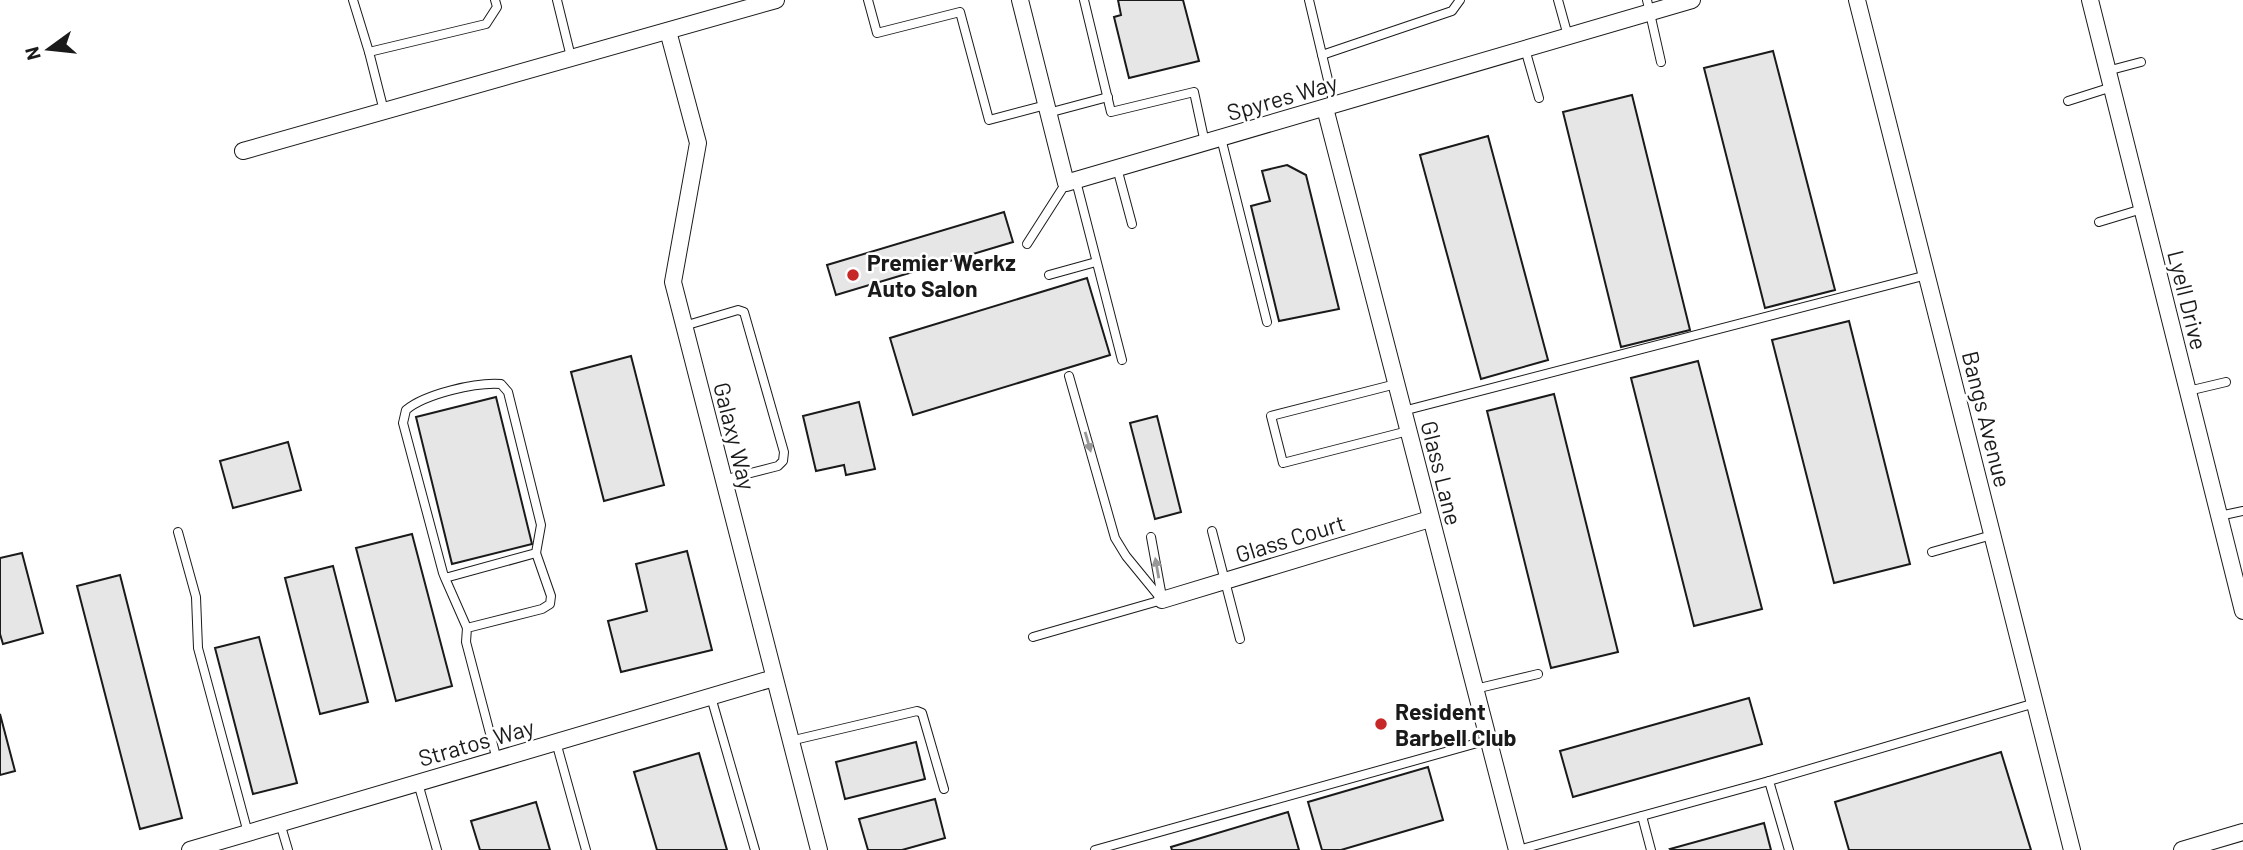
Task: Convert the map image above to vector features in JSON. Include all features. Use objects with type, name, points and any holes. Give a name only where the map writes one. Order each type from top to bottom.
[{"type":"street","points":[[243,151],[776,0]]},
{"type":"street","points":[[1020,0],[1047,109],[1071,182]]},
{"type":"street","name":"Spyres Way","points":[[1071,182],[1568,36],[1648,6],[1692,0]]},
{"type":"street","name":"Bangs Avenue","points":[[1857,0],[2072,850]]},
{"type":"street","name":"Lyell Drive","points":[[2090,0],[2219,516],[2237,558],[2243,611]]},
{"type":"street","name":"Galaxy Way","points":[[668,31],[698,143],[673,282],[818,850]]},
{"type":"street","name":"Glass Lane","points":[[1330,106],[1396,384],[1517,850]]},
{"type":"street","name":"Glass Court","points":[[1162,600],[1430,519]]},
{"type":"street","name":"Stratos Way","points":[[190,850],[774,678]]},
{"type":"street","points":[[2182,850],[2228,844],[2243,832]]},
{"type":"lane","points":[[354,0],[384,110]]},
{"type":"lane","points":[[557,0],[571,57]]},
{"type":"lane","points":[[868,0],[877,33],[960,12],[989,120],[1108,97]]},
{"type":"lane","points":[[1084,0],[1111,112],[1194,92],[1213,140],[1267,322]]},
{"type":"lane","points":[[1309,0],[1330,106]]},
{"type":"lane","points":[[1322,55],[1451,11],[1460,0]]},
{"type":"lane","points":[[1558,0],[1568,36]]},
{"type":"lane","points":[[369,52],[486,24],[496,4]]},
{"type":"lane","points":[[1648,6],[1661,62]]},
{"type":"lane","points":[[1525,49],[1539,98]]},
{"type":"lane","points":[[2107,71],[2141,62]]},
{"type":"lane","points":[[2068,101],[2112,87]]},
{"type":"lane","points":[[1117,168],[1132,223]]},
{"type":"lane","points":[[1027,244],[1071,182]]},
{"type":"lane","points":[[1071,182],[1122,360]]},
{"type":"lane","points":[[2099,222],[2142,209]]},
{"type":"lane","points":[[1049,275],[1096,262]]},
{"type":"lane","points":[[1403,411],[1927,275]]},
{"type":"lane","points":[[684,326],[738,310],[744,312],[784,452],[783,461],[778,466],[723,480]]},
{"type":"lane","points":[[1069,376],[1115,538],[1162,600]]},
{"type":"lane","points":[[2188,391],[2226,382]]},
{"type":"lane","points":[[467,628],[542,609],[550,604],[551,596],[536,553],[541,525],[508,392],[501,384],[487,383],[417,401],[406,410],[403,423],[445,578],[467,628],[466,642],[497,760]]},
{"type":"lane","points":[[1396,384],[1271,416],[1283,463],[1408,431]]},
{"type":"lane","points":[[2219,516],[2243,510]]},
{"type":"lane","points":[[1212,531],[1240,639]]},
{"type":"lane","points":[[178,532],[195,597],[198,648],[248,833]]},
{"type":"lane","points":[[1932,552],[1992,535]]},
{"type":"lane","points":[[1151,537],[1162,600]]},
{"type":"lane","points":[[445,578],[536,553]]},
{"type":"lane","points":[[1033,637],[1162,600]]},
{"type":"lane","points":[[1475,689],[1538,674]]},
{"type":"lane","points":[[711,697],[755,850]]},
{"type":"lane","points":[[1517,850],[1769,781],[2035,703]]},
{"type":"lane","points":[[790,741],[916,711],[922,713],[944,789]]},
{"type":"lane","points":[[1096,850],[1488,740]]},
{"type":"lane","points":[[556,742],[586,850]]},
{"type":"lane","points":[[1769,781],[1789,850]]},
{"type":"lane","points":[[418,783],[437,850]]},
{"type":"lane","points":[[1642,816],[1651,850]]},
{"type":"lane","points":[[280,823],[288,850]]},
{"type":"building","points":[[1118,0],[1183,0],[1199,61],[1129,78],[1114,17],[1121,15]]},
{"type":"building","points":[[1773,51],[1835,290],[1765,308],[1704,68]]},
{"type":"building","points":[[1632,95],[1690,330],[1621,347],[1563,112]]},
{"type":"building","points":[[1488,136],[1548,360],[1481,379],[1420,155]]},
{"type":"building","points":[[1287,165],[1306,175],[1339,309],[1279,321],[1251,206],[1270,201],[1262,171]]},
{"type":"building","points":[[1004,212],[1013,242],[836,295],[827,265]]},
{"type":"building","points":[[1087,278],[1110,355],[913,415],[890,338]]},
{"type":"building","points":[[1849,321],[1910,564],[1834,583],[1772,340]]},
{"type":"building","points":[[631,356],[664,485],[604,501],[571,372]]},
{"type":"building","points":[[1698,361],[1762,609],[1694,626],[1631,378]]},
{"type":"building","points":[[1554,394],[1618,652],[1551,668],[1487,411]]},
{"type":"building","points":[[496,397],[532,544],[452,564],[416,417]]},
{"type":"building","points":[[859,402],[875,469],[846,475],[844,465],[816,471],[803,416]]},
{"type":"building","points":[[1157,416],[1181,512],[1155,519],[1130,423]]},
{"type":"building","points":[[288,442],[301,490],[233,508],[220,461]]},
{"type":"building","points":[[412,534],[452,686],[396,701],[356,548]]},
{"type":"building","points":[[687,551],[712,650],[621,672],[608,621],[647,611],[636,564]]},
{"type":"building","points":[[22,553],[43,633],[3,644],[0,634],[0,558]]},
{"type":"building","points":[[333,566],[368,702],[320,714],[285,578]]},
{"type":"building","points":[[120,575],[182,818],[140,829],[77,586]]},
{"type":"building","points":[[259,637],[297,783],[253,794],[215,648]]},
{"type":"building","points":[[1749,698],[1762,744],[1573,797],[1560,751]]},
{"type":"building","points":[[0,714],[15,771],[0,775]]},
{"type":"building","points":[[916,742],[925,779],[845,799],[836,762]]},
{"type":"building","points":[[2001,752],[2031,850],[1849,850],[1835,802]]},
{"type":"building","points":[[699,753],[727,850],[657,850],[634,772]]},
{"type":"building","points":[[1428,767],[1443,820],[1341,850],[1322,850],[1308,802]]},
{"type":"building","points":[[935,799],[945,838],[902,850],[868,850],[859,819]]},
{"type":"building","points":[[536,802],[550,850],[480,850],[471,821]]},
{"type":"building","points":[[1288,812],[1299,850],[1172,850],[1171,847]]},
{"type":"building","points":[[1764,823],[1771,850],[1670,849]]},
{"type":"place","name":"Premier Werkz Auto Salon","points":[[853,275]]},
{"type":"place","name":"Resident Barbell Club","points":[[1381,724]]}]
